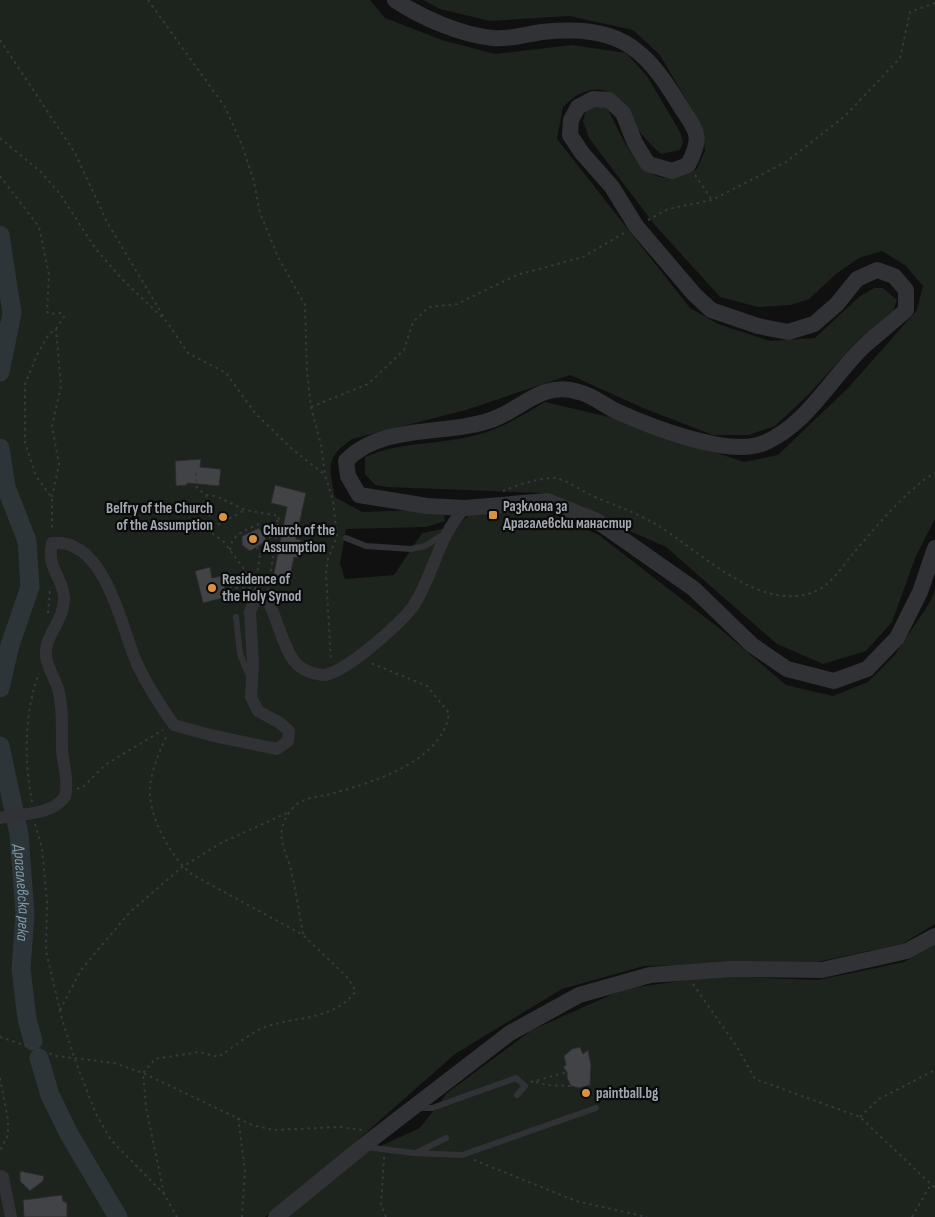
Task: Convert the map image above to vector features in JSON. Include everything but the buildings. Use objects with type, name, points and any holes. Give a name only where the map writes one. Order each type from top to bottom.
[{"type":"street","points":[[395,0],[414,13],[462,32],[495,39],[544,32],[600,33],[628,43],[655,67],[696,132],[697,146],[688,165],[672,171],[648,164],[635,143],[623,114],[609,100],[593,99],[578,107],[571,120],[570,135],[582,153],[612,187],[636,226],[694,294],[711,310],[758,326],[788,332],[814,324],[837,304],[857,279],[877,270],[894,276],[906,290],[906,310],[864,346],[794,426],[763,444],[723,447],[655,428],[579,392],[556,389],[533,395],[496,418],[450,429],[402,434],[355,451],[346,461],[348,476],[359,494],[367,498],[427,506],[465,508],[547,501],[597,521],[694,589],[752,645],[787,669],[834,681],[867,668],[897,638],[920,592],[935,548]]},
{"type":"street","points":[[3,817],[54,807],[63,800],[66,793],[66,773],[62,752],[62,720],[58,690],[46,655],[48,639],[59,622],[63,610],[64,595],[50,561],[52,543],[62,542],[78,548],[95,564],[107,581],[139,666],[174,725],[277,749],[284,746],[290,737],[289,731],[280,723],[258,711],[251,697],[254,663],[250,612],[260,602],[294,662],[303,670],[323,675],[338,670],[357,658],[399,623],[414,605],[431,572],[445,534],[465,508]]},
{"type":"street","points":[[276,1217],[363,1146],[510,1033],[578,995],[650,975],[731,969],[822,970],[907,951],[935,936]]},
{"type":"street","points":[[0,1176],[2,1177],[11,1217]]},
{"type":"lane","points":[[346,538],[366,546],[412,549],[425,546],[445,534]]},
{"type":"lane","points":[[236,617],[240,654],[252,685]]},
{"type":"lane","points":[[412,1109],[432,1108],[516,1078],[524,1085],[517,1096]]},
{"type":"lane","points":[[363,1146],[414,1153],[462,1155],[596,1108]]},
{"type":"lane","points":[[414,1153],[446,1138]]},
{"type":"path","points":[[148,0],[225,107],[245,154],[260,213],[278,256],[305,305],[308,380],[325,476],[333,500],[337,536],[328,559],[326,574],[331,662],[323,675]]},
{"type":"path","points":[[0,40],[75,152],[107,222],[167,322],[188,353],[226,374],[256,413],[291,448],[325,476]]},
{"type":"path","points":[[0,138],[42,173],[60,194],[95,248],[121,278],[167,322]]},
{"type":"path","points":[[688,165],[712,200]]},
{"type":"path","points":[[0,176],[40,227],[49,275],[47,312],[50,314],[61,314],[64,317],[56,329],[49,334],[37,355],[25,384],[25,443],[36,476],[52,498]]},
{"type":"path","points":[[52,543],[52,498],[59,464],[52,426],[61,386],[56,329]]},
{"type":"path","points":[[196,473],[197,488],[206,496],[212,528],[216,538],[224,542],[256,586]]},
{"type":"path","points":[[495,494],[513,487],[555,478],[628,509],[660,526],[721,570],[762,591],[786,596],[810,594],[825,587],[853,553],[920,482],[935,473]]},
{"type":"path","points":[[206,496],[216,496],[245,510],[279,516],[280,522],[260,602]]},
{"type":"path","points":[[212,528],[245,510]]},
{"type":"path","points":[[260,554],[270,549],[274,521],[280,522]]},
{"type":"path","points":[[230,550],[230,544],[236,535],[259,524],[265,526],[271,540]]},
{"type":"path","points":[[257,547],[260,554],[256,586],[260,602]]},
{"type":"path","points":[[48,618],[51,583]]},
{"type":"path","points":[[229,588],[256,586]]},
{"type":"path","points":[[46,655],[32,692],[27,737],[27,774],[44,866],[47,902],[46,951],[60,1010],[75,1060],[96,1114],[111,1140],[164,1194],[177,1217]]},
{"type":"path","points":[[303,935],[291,869],[282,842],[282,829],[290,811],[296,804],[311,797],[332,794],[380,779],[416,761],[428,751],[448,724],[449,713],[427,686],[357,658]]},
{"type":"path","points":[[66,793],[83,787],[105,765],[174,725]]},
{"type":"path","points":[[164,1194],[146,1107],[143,1073],[155,1059],[199,1052],[218,1057],[266,1026],[309,1018],[337,1009],[348,1001],[356,991],[346,976],[303,935],[182,867],[171,852],[155,817],[150,787],[164,742],[174,725]]},
{"type":"path","points":[[60,1010],[82,970],[129,913],[182,867],[221,843],[290,811]]},
{"type":"path","points":[[684,972],[738,1047],[755,1079],[860,1116],[935,1188]]},
{"type":"path","points":[[0,1037],[75,1060],[114,1063],[143,1073],[252,1125],[274,1130],[340,1127],[382,1132]]},
{"type":"path","points":[[860,1116],[879,1099],[935,1070]]},
{"type":"path","points":[[524,1085],[567,1072]]},
{"type":"path","points":[[0,1078],[8,1120],[8,1134],[0,1151]]},
{"type":"path","points":[[534,1081],[547,1085],[571,1086]]},
{"type":"path","points":[[238,1118],[245,1170],[242,1217]]},
{"type":"path","points":[[384,1149],[381,1205],[386,1217]]},
{"type":"path","points":[[462,1155],[576,1201],[647,1217]]},
{"type":"path","points":[[912,1217],[931,1184]]},
{"type":"shaded area","points":[[0,0],[370,0],[385,18],[442,40],[495,54],[572,45],[626,53],[647,76],[680,132],[683,142],[680,150],[661,154],[642,135],[622,104],[610,93],[602,90],[593,90],[579,94],[563,107],[557,139],[690,308],[718,324],[770,341],[815,338],[859,297],[874,288],[883,288],[897,300],[893,311],[857,341],[811,392],[775,426],[749,435],[713,435],[643,408],[570,375],[466,410],[352,439],[333,458],[331,478],[335,497],[362,512],[443,509],[445,521],[426,527],[346,529],[340,563],[345,579],[394,575],[422,533],[457,526],[470,514],[546,511],[599,535],[724,632],[786,685],[833,696],[868,682],[894,656],[930,602],[935,590],[935,924],[902,944],[812,963],[644,966],[562,989],[455,1054],[319,1174],[265,1217],[0,1217]]},
{"type":"shaded area","points":[[423,0],[935,0],[935,519],[916,556],[892,622],[866,651],[823,664],[777,644],[666,547],[543,493],[387,487],[375,485],[365,474],[365,457],[390,449],[455,440],[489,431],[508,423],[545,402],[609,417],[744,462],[778,455],[849,387],[917,310],[923,286],[905,265],[882,251],[859,258],[836,274],[809,299],[791,305],[758,307],[720,297],[654,224],[589,138],[583,121],[586,111],[594,105],[606,106],[631,153],[649,172],[661,177],[674,178],[696,170],[705,151],[702,127],[660,55],[633,30],[569,16],[490,21],[440,9]]},
{"type":"shaded area","points":[[935,945],[935,1217],[287,1217],[365,1153],[420,1128],[447,1093],[532,1030],[624,989],[714,976],[818,980],[904,962]]},
{"type":"waterway","name":"Драгалевска река","points":[[0,235],[12,313],[0,372]]},
{"type":"waterway","name":"Драгалевска река","points":[[0,448],[6,487],[27,541],[30,587],[10,645],[0,688]]},
{"type":"waterway","name":"Драгалевска река","points":[[0,746],[19,834],[25,914],[21,969],[27,1019],[33,1041]]},
{"type":"waterway","name":"Драгалевска река","points":[[39,1058],[50,1095],[69,1134],[118,1217]]},
{"type":"place","name":"Разклона за Драгалевски манастир","points":[[493,515]]},
{"type":"place","name":"Belfry of the Church of the Assumption","points":[[223,517]]},
{"type":"place","name":"Church of the Assumption","points":[[253,539]]},
{"type":"place","name":"Residence of the Holy Synod","points":[[212,588]]},
{"type":"place","name":"paintball.bg","points":[[586,1093]]}]
